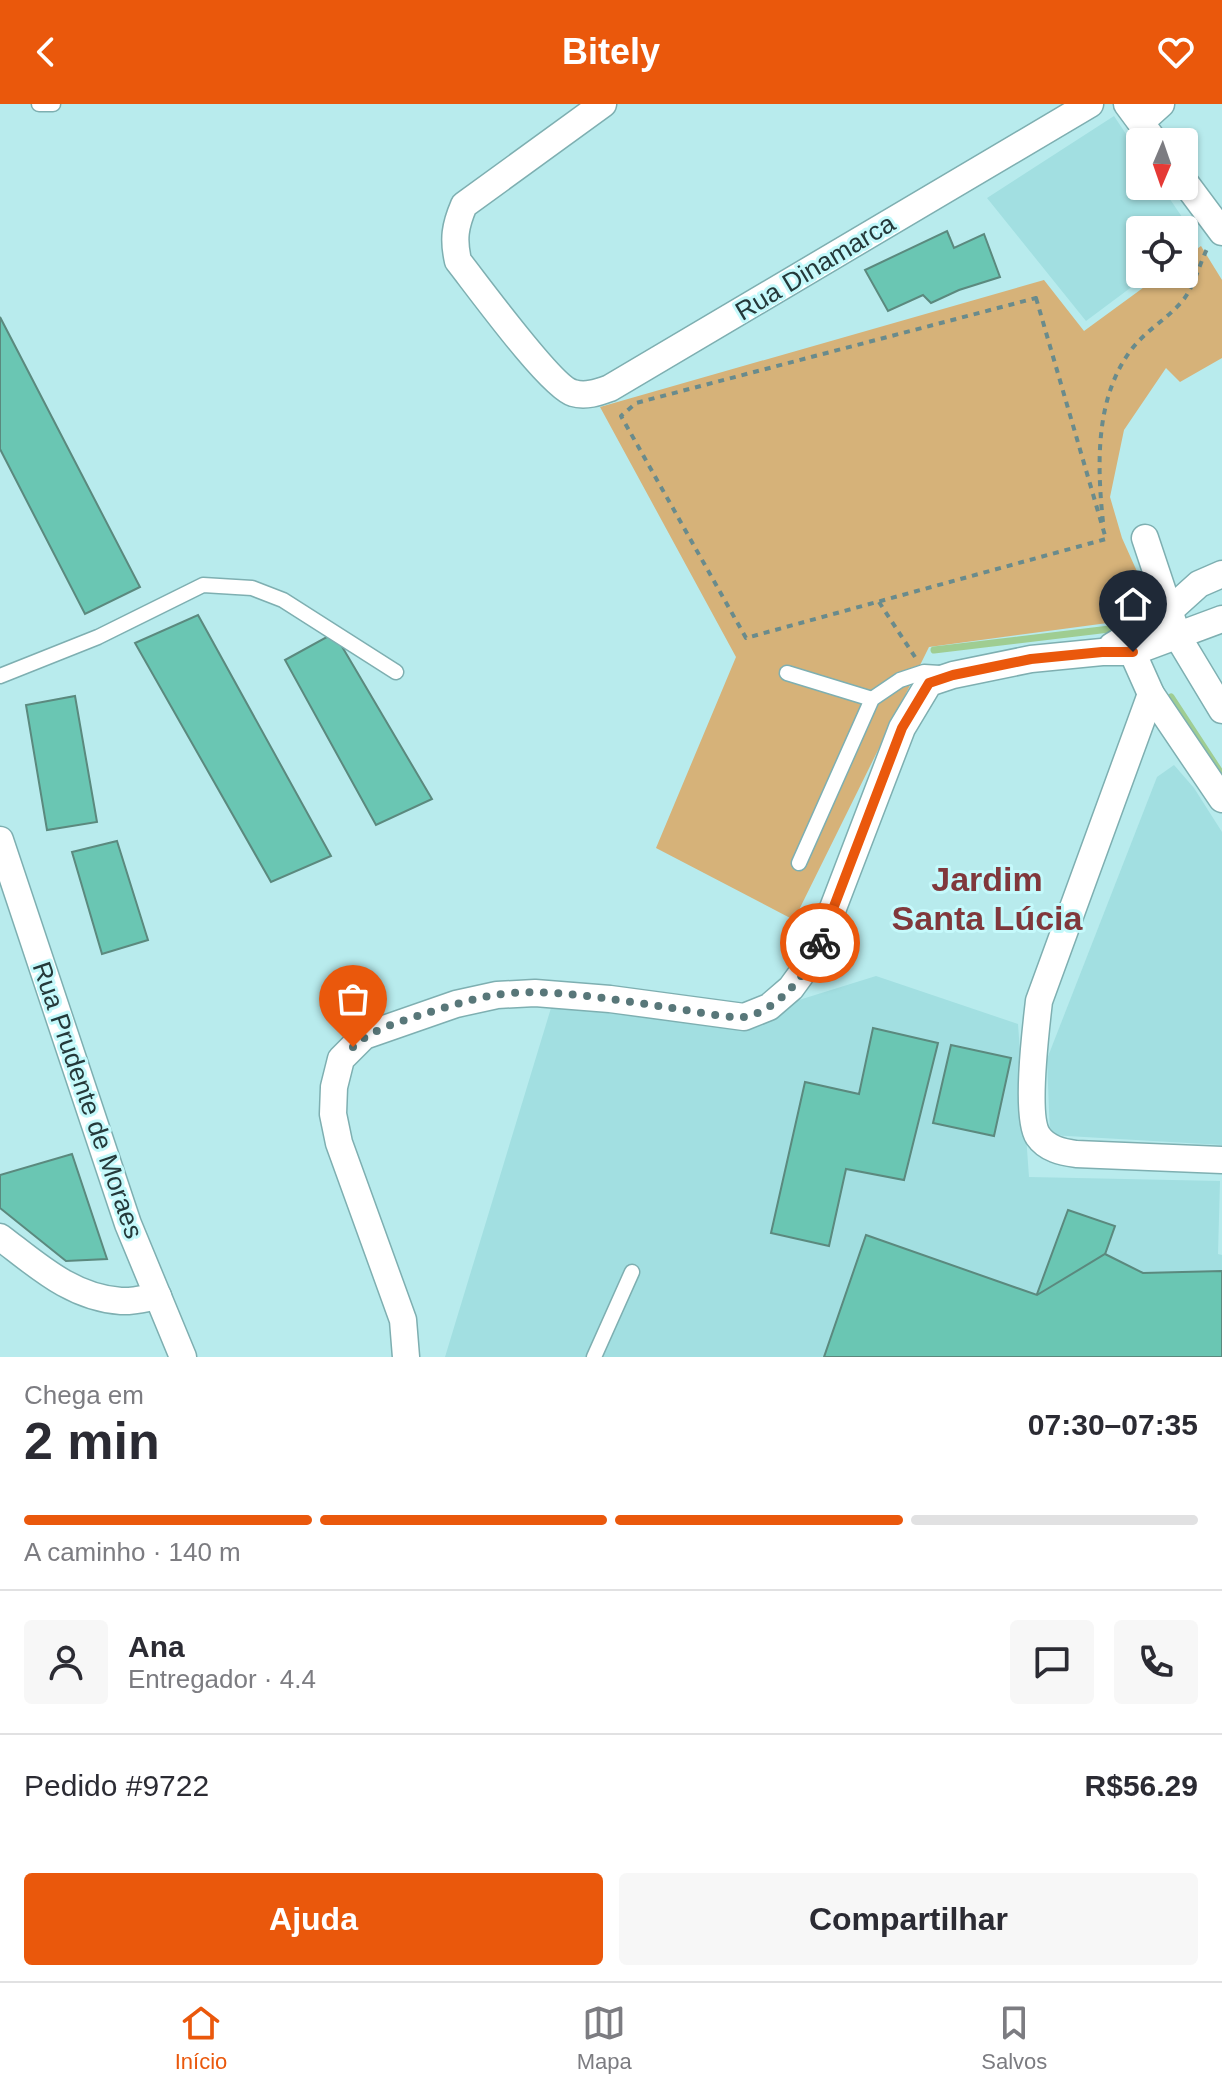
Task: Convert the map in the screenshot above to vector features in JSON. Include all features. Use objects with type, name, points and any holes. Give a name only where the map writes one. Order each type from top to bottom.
[{"type":"street","name":"Rua Dinamarca","points":[[603,104],[464,205],[455,225],[453,242],[458,261],[540,365],[572,393],[590,394],[610,388],[1090,104]]},
{"type":"street","points":[[1141,123],[1161,104]]},
{"type":"street","points":[[1198,200],[1220,230]]},
{"type":"street","points":[[1145,538],[1178,637],[1222,710]]},
{"type":"street","points":[[1130,645],[1199,584],[1222,574]]},
{"type":"street","points":[[406,1357],[403,1320],[339,1143],[333,1114],[334,1087],[341,1059],[364,1036],[456,1004],[497,995],[535,993],[610,999],[744,1017],[769,1007],[791,988],[815,955],[907,718],[929,683],[1031,659],[1102,652],[1178,637],[1222,619]]},
{"type":"street","points":[[1130,645],[1151,694],[1222,799]]},
{"type":"street","points":[[1151,694],[1039,1001],[1034,1042],[1032,1126],[1040,1140],[1057,1151],[1222,1160]]},
{"type":"street","name":"Rua Prudente de Moraes","points":[[0,840],[128,1224],[183,1357]]},
{"type":"street","points":[[0,1237],[55,1279],[87,1296],[123,1302],[158,1296]]},
{"type":"lane","points":[[39,104],[53,104]]},
{"type":"lane","points":[[0,676],[98,637],[203,585],[252,588],[283,600],[396,672]]},
{"type":"lane","points":[[799,863],[872,699],[900,680],[924,672],[953,675]]},
{"type":"lane","points":[[787,673],[872,699]]},
{"type":"lane","points":[[594,1357],[632,1272]]},
{"type":"path","points":[[1104,532],[1099,464],[1104,415],[1110,393],[1130,352],[1185,297],[1220,230]]},
{"type":"path","points":[[1036,298],[1106,539],[879,602],[746,638],[621,416],[636,403],[1036,298]]},
{"type":"path","points":[[879,602],[924,672]]},
{"type":"shaded area","points":[[1114,116],[1126,134],[1126,200],[1171,200],[1181,216],[1126,216],[1126,288],[1130,288],[1086,321],[987,198]]},
{"type":"shaded area","points":[[1201,246],[1222,280],[1222,358],[1180,382],[1166,368],[1124,430],[1110,497],[1122,538],[1148,596],[1130,620],[929,647],[794,920],[656,848],[736,657],[600,407],[1044,280],[1084,331],[1143,288],[1198,288],[1198,248]]},
{"type":"shaded area","points":[[1174,765],[1194,788],[1222,832],[1222,1145],[1050,1135],[1047,1059],[1157,777]]},
{"type":"shaded area","points":[[876,976],[1018,1024],[1029,1177],[1220,1181],[1218,1254],[1222,1255],[1222,1357],[445,1357],[551,1008],[744,1017]]},
{"type":"building","points":[[947,231],[954,248],[984,234],[1000,277],[931,303],[923,295],[888,311],[865,270]]},
{"type":"building","points":[[0,317],[140,587],[85,614],[0,449]]},
{"type":"building","points":[[198,615],[331,856],[271,882],[135,643]]},
{"type":"building","points":[[334,633],[432,799],[376,825],[285,660]]},
{"type":"building","points":[[75,696],[97,822],[47,830],[26,705]]},
{"type":"building","points":[[117,841],[148,940],[102,954],[72,852]]},
{"type":"building","points":[[873,1028],[938,1043],[904,1180],[846,1169],[829,1246],[771,1233],[805,1082],[859,1094]]},
{"type":"building","points":[[951,1045],[1011,1058],[994,1136],[933,1123]]},
{"type":"building","points":[[72,1154],[107,1259],[66,1261],[0,1208],[0,1175]]},
{"type":"building","points":[[1068,1210],[1115,1226],[1074,1342],[1026,1324]]},
{"type":"building","points":[[866,1235],[1037,1295],[1105,1254],[1143,1273],[1222,1271],[1222,1357],[824,1357]]},
{"type":"waterway","points":[[934,650],[1126,627]]},
{"type":"waterway","points":[[1171,697],[1222,775]]},
{"type":"way so far","points":[[353,1047],[364,1036],[400,1022],[497,995],[535,993],[610,999],[744,1017],[769,1007],[791,988],[820,943]]},
{"type":"district","name":"Jardim Santa Lúcia","points":[[987,898]]},
{"type":"route","points":[[820,943],[902,728],[929,683],[1031,659],[1133,652]]}]
